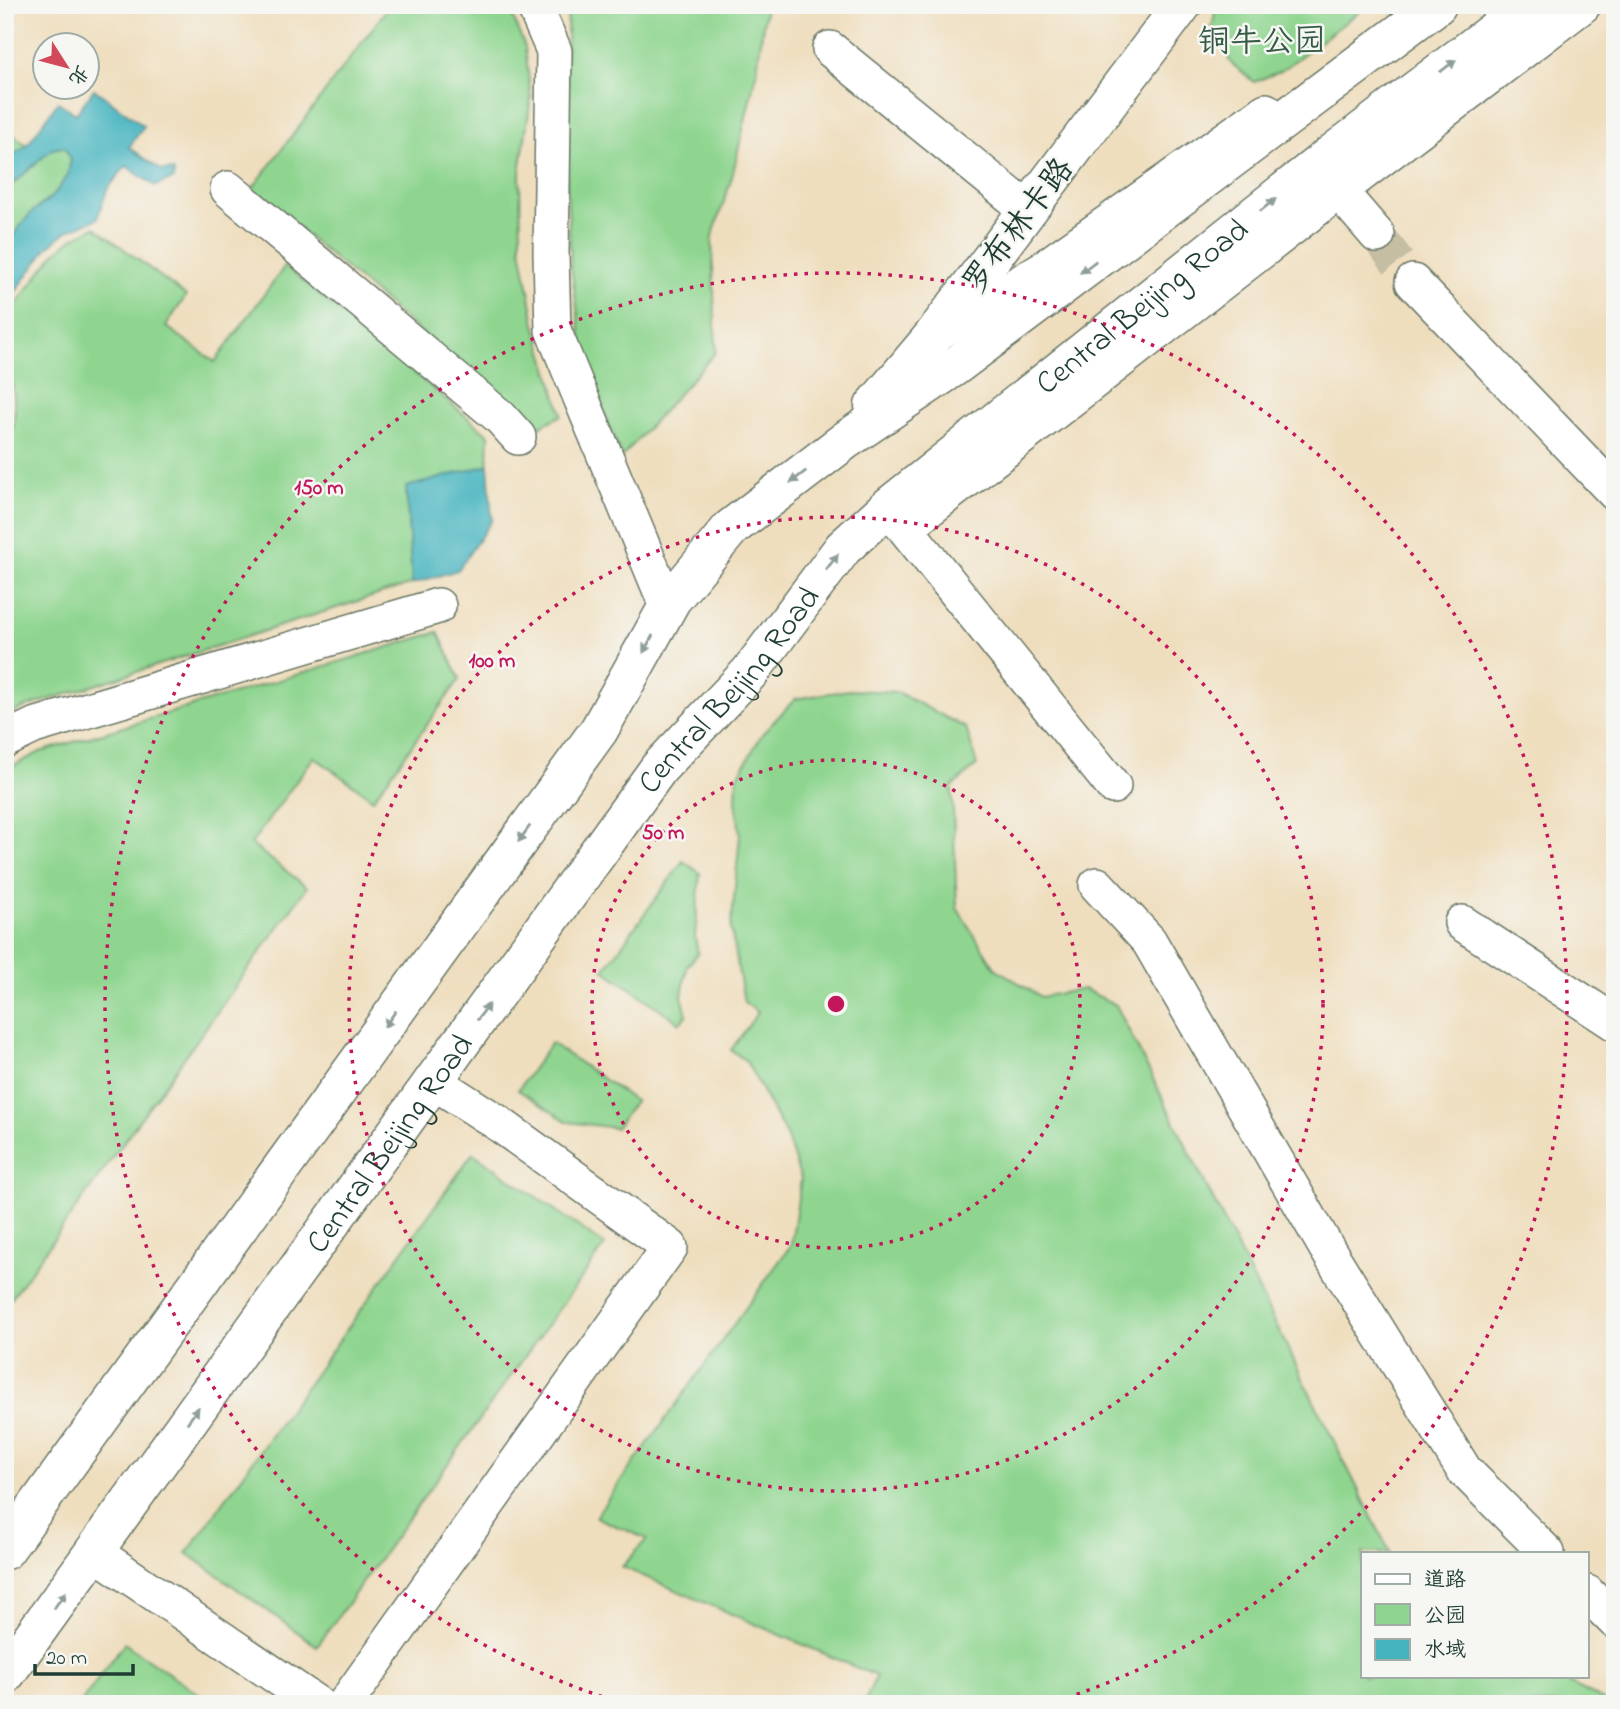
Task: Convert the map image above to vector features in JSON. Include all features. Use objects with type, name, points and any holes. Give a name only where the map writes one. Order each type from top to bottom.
[{"type":"main road","name":"罗布林卡路","points":[[846,440],[933,336],[1182,5]]},
{"type":"main road","name":"Central Beijing Road","points":[[5,1550],[599,730],[672,599],[731,528],[846,440],[954,367],[1437,5]]},
{"type":"main road","name":"Central Beijing Road","points":[[5,1675],[659,768],[750,672],[843,548],[897,517],[1330,177],[1528,5]]},
{"type":"street","points":[[534,5],[555,51],[551,254],[553,330],[668,608]]},
{"type":"street","points":[[933,336],[1041,270],[1280,101],[1405,5]]},
{"type":"street","points":[[1377,235],[1330,177],[1583,5]]},
{"type":"street","points":[[830,49],[1028,210]]},
{"type":"street","points":[[228,189],[500,417],[518,437]]},
{"type":"street","points":[[1413,282],[1615,493]]},
{"type":"street","points":[[897,517],[1112,786]]},
{"type":"street","points":[[5,740],[34,726],[438,606]]},
{"type":"street","points":[[1097,885],[1149,941],[1326,1247],[1464,1470],[1546,1552]]},
{"type":"street","points":[[1462,923],[1615,1023]]},
{"type":"street","points":[[345,1704],[670,1247],[495,1121],[433,1081]]},
{"type":"street","points":[[94,1552],[317,1704]]},
{"type":"street","points":[[1588,1594],[1615,1621]]},
{"type":"green space","points":[[390,5],[508,5],[525,47],[531,98],[520,172],[521,248],[535,324],[562,415],[535,429],[252,189]]},
{"type":"green space","points":[[568,5],[766,5],[757,69],[732,177],[712,238],[716,352],[622,457],[584,356],[571,267],[564,126]]},
{"type":"green space","name":"铜牛公园","points":[[1220,5],[1368,5],[1281,71],[1254,82],[1231,63],[1212,29],[1215,12]]},
{"type":"green space","points":[[5,129],[27,145],[5,161]]},
{"type":"green space","points":[[64,147],[71,159],[68,175],[54,194],[30,214],[12,238],[5,256],[5,191],[52,149]]},
{"type":"green space","points":[[95,227],[186,296],[166,326],[215,362],[285,266],[489,435],[488,465],[406,488],[412,584],[23,708],[5,717],[5,453],[13,430],[15,406],[8,359],[5,356],[5,319],[54,254],[73,238]]},
{"type":"green space","points":[[438,632],[460,679],[373,799],[314,757],[251,844],[307,887],[5,1307],[5,770],[40,752]]},
{"type":"green space","points":[[849,690],[897,692],[966,728],[977,765],[952,787],[957,908],[995,968],[1041,997],[1084,989],[1116,1005],[1390,1552],[1361,1552],[1361,1678],[1559,1678],[1611,1704],[864,1704],[876,1676],[622,1567],[647,1539],[595,1517],[791,1245],[801,1179],[786,1135],[746,1061],[731,1050],[758,1012],[744,1002],[731,929],[740,835],[736,800],[737,778],[762,734],[795,699]]},
{"type":"green space","points":[[683,861],[700,873],[695,937],[698,953],[687,967],[682,996],[687,1015],[680,1023],[604,970]]},
{"type":"green space","points":[[551,1043],[635,1101],[616,1128],[568,1122],[518,1090]]},
{"type":"green space","points":[[473,1153],[605,1245],[317,1646],[187,1553]]},
{"type":"green space","points":[[124,1643],[214,1704],[80,1704]]},
{"type":"water","points":[[102,95],[144,126],[129,147],[161,170],[174,171],[174,179],[155,186],[126,166],[107,190],[97,219],[67,231],[48,247],[11,298],[5,293],[5,256],[11,238],[30,214],[53,196],[68,175],[71,159],[64,147],[52,149],[5,191],[5,161],[27,145],[58,102],[76,114],[85,102],[102,102]]},
{"type":"water","points":[[488,465],[492,520],[458,570],[412,584],[406,487]]},
{"type":"tunnel","points":[[1377,235],[1413,282]]}]
